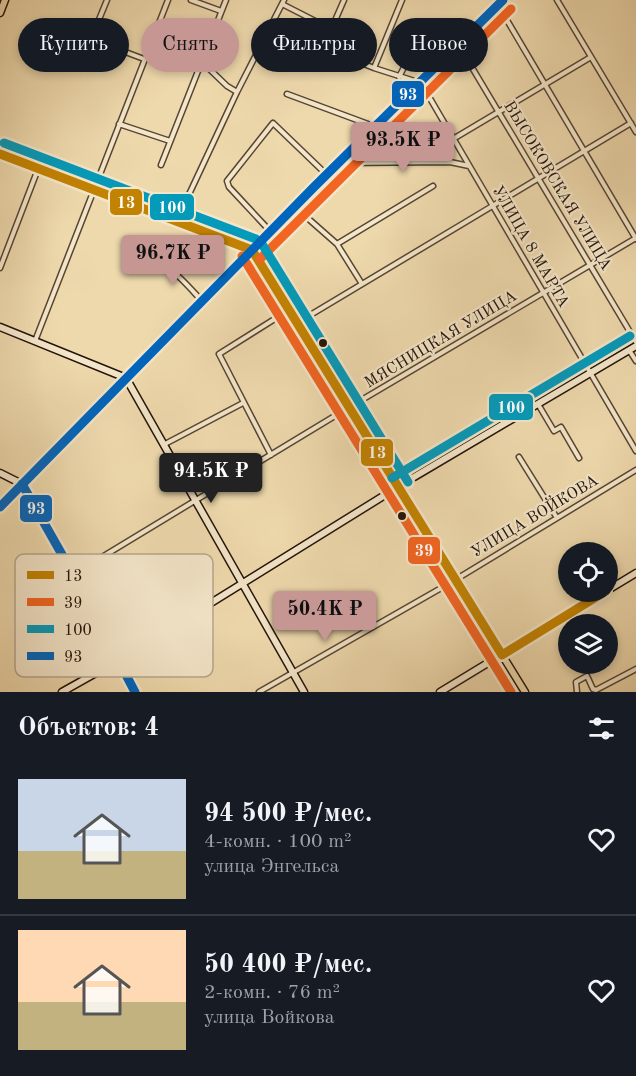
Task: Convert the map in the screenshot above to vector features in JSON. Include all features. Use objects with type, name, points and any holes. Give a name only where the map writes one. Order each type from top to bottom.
[{"type":"main road","points":[[0,14],[5,0]]},
{"type":"main road","points":[[484,18],[500,2]]},
{"type":"main road","points":[[0,507],[431,72]]},
{"type":"main road","points":[[0,154],[252,250],[525,692]]},
{"type":"main road","points":[[0,327],[126,378],[304,692]]},
{"type":"main road","points":[[213,601],[636,344]]},
{"type":"main road","points":[[0,473],[22,484],[62,554]]},
{"type":"main road","points":[[618,584],[636,573]]},
{"type":"main road","points":[[440,692],[589,602]]},
{"type":"main road","points":[[62,692],[88,677]]},
{"type":"main road","points":[[127,677],[135,692]]},
{"type":"street","points":[[107,0],[91,39],[141,58]]},
{"type":"street","points":[[161,18],[168,0]]},
{"type":"street","points":[[191,0],[221,11]]},
{"type":"street","points":[[218,18],[226,0]]},
{"type":"street","points":[[336,18],[344,0]]},
{"type":"street","points":[[377,61],[402,0]]},
{"type":"street","points":[[557,0],[636,132]]},
{"type":"street","points":[[177,220],[237,92],[283,2],[310,18]]},
{"type":"street","points":[[500,2],[545,85],[636,238]]},
{"type":"street","points":[[453,139],[591,57]]},
{"type":"street","points":[[35,341],[141,67]]},
{"type":"street","points":[[377,69],[420,83]]},
{"type":"street","points":[[161,165],[197,72]]},
{"type":"street","points":[[212,72],[237,92]]},
{"type":"street","points":[[399,77],[402,72]]},
{"type":"street","name":"ВЫСОКОВСКАЯ УЛИЦА","points":[[475,72],[636,344]]},
{"type":"street","name":"УЛИЦА 8 МАРТА","points":[[420,83],[636,451]]},
{"type":"street","points":[[287,94],[376,127]]},
{"type":"street","points":[[271,232],[229,187],[227,181],[273,123],[327,175]]},
{"type":"street","points":[[297,323],[630,123]]},
{"type":"street","points":[[119,124],[170,141]]},
{"type":"street","points":[[339,163],[421,161],[450,162],[469,166]]},
{"type":"street","points":[[0,268],[38,169]]},
{"type":"street","points":[[79,184],[92,183],[100,173]]},
{"type":"street","points":[[337,244],[433,186]]},
{"type":"street","points":[[296,207],[337,244],[362,284]]},
{"type":"street","name":"МЯСНИЦКАЯ УЛИЦА","points":[[106,554],[636,238]]},
{"type":"street","points":[[140,261],[148,255],[162,263],[178,275],[202,301]]},
{"type":"street","points":[[271,455],[219,354],[289,310]]},
{"type":"street","points":[[629,350],[636,361]]},
{"type":"street","points":[[165,444],[243,403]]},
{"type":"street","points":[[538,404],[554,430],[561,427],[579,458]]},
{"type":"street","points":[[519,457],[557,518]]},
{"type":"street","name":"УЛИЦА ВОЙКОВА","points":[[259,692],[455,580],[636,470]]},
{"type":"street","points":[[577,692],[576,682],[587,676],[593,689],[596,690],[636,669]]},
{"type":"green space","points":[[364,402],[367,406],[363,409],[373,425],[377,423],[393,448],[395,473],[354,408]]},
{"type":"transit line","name":"93","points":[[0,507],[314,187],[503,0]]},
{"type":"transit line","name":"39","points":[[260,259],[511,9]]},
{"type":"transit line","name":"100","points":[[4,143],[256,239]]},
{"type":"transit line","name":"13","points":[[0,154],[252,250]]},
{"type":"transit line","name":"100","points":[[262,244],[408,482]]},
{"type":"transit line","name":"13","points":[[252,250],[502,655]]},
{"type":"transit line","name":"39","points":[[242,256],[511,692]]},
{"type":"transit line","name":"100","points":[[392,478],[630,336]]},
{"type":"transit line","name":"93","points":[[22,484],[62,554]]},
{"type":"transit line","name":"13","points":[[502,655],[588,602]]},
{"type":"transit line","name":"93","points":[[127,677],[135,692]]}]
